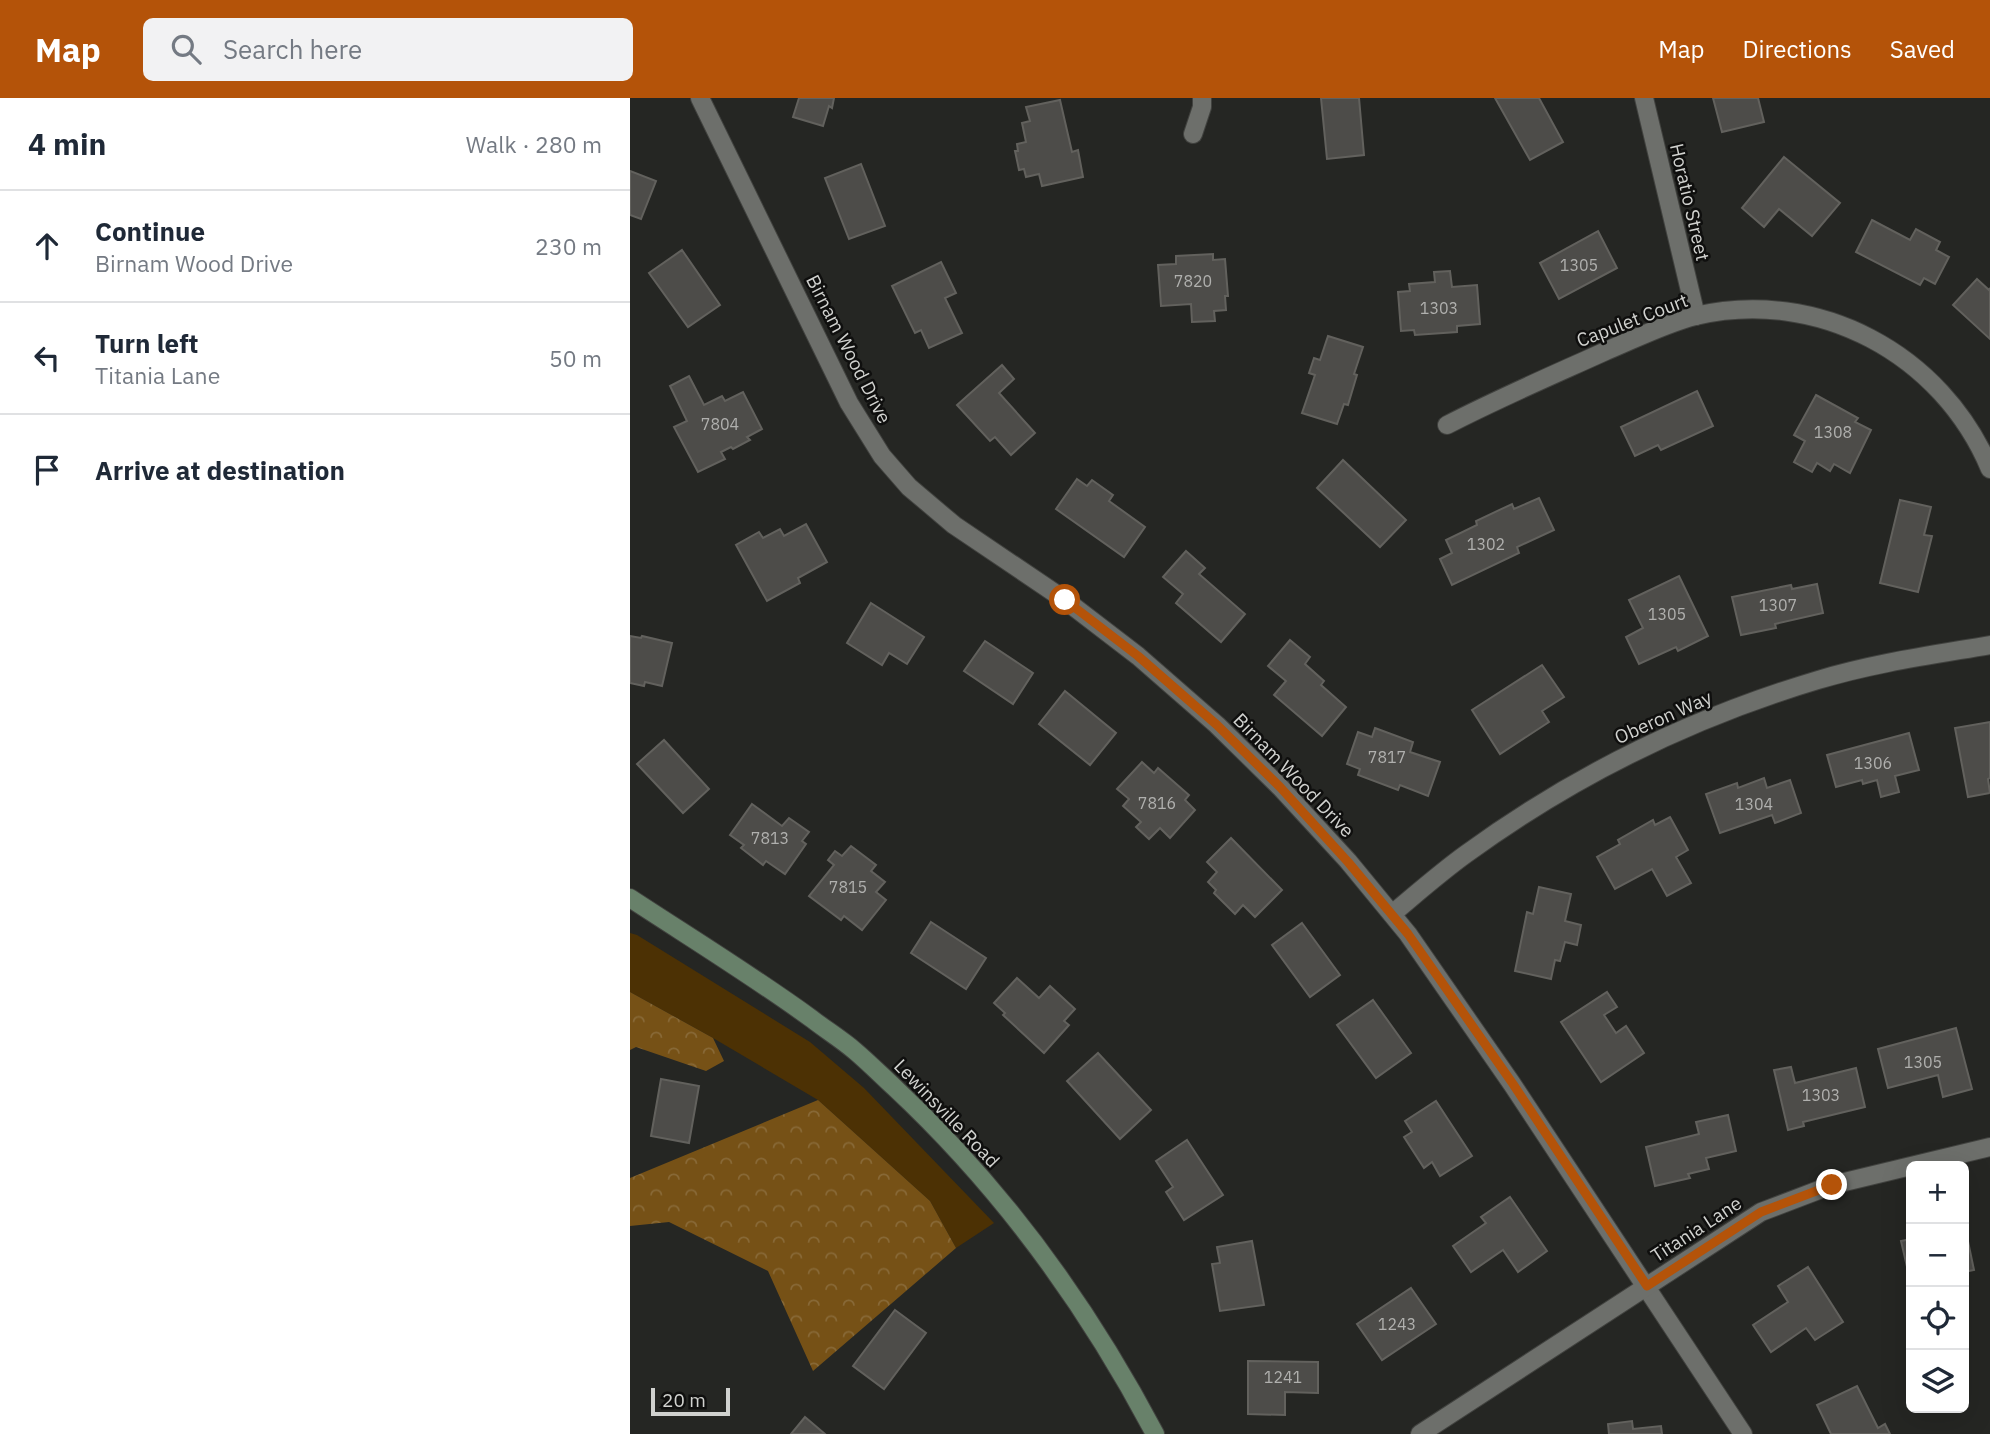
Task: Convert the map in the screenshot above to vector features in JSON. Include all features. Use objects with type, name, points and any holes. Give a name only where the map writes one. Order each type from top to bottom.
[{"type":"main road","name":"Lewinsville Road","points":[[630,898],[782,997],[855,1050],[920,1111],[980,1176],[1033,1241],[1083,1312],[1155,1434]]},
{"type":"street","name":"Birnam Wood Drive","points":[[700,98],[849,403],[882,456],[909,487],[954,525],[1065,600],[1138,656],[1217,725],[1280,787],[1348,862],[1392,914],[1513,1084],[1743,1434]]},
{"type":"street","points":[[1193,134],[1202,107],[1202,98]]},
{"type":"street","name":"Horatio Street","points":[[1644,98],[1696,316]]},
{"type":"street","name":"Capulet Court","points":[[1447,425],[1505,396],[1670,324],[1696,316],[1755,310],[1793,313],[1833,322],[1869,337],[1903,357],[1938,387],[1962,417],[1982,449],[1990,469]]},
{"type":"street","name":"Oberon Way","points":[[1392,914],[1465,854],[1533,808],[1602,768],[1662,738],[1740,706],[1820,679],[1900,660],[1990,645]]},
{"type":"street","name":"Titania Lane","points":[[1420,1434],[1761,1212],[1832,1185],[1990,1147]]},
{"type":"shaded area","points":[[630,933],[810,1042],[864,1088],[994,1223],[956,1248],[930,1201],[818,1100],[630,992]]},
{"type":"green space","points":[[630,992],[713,1038],[724,1061],[706,1071],[636,1047],[630,1050]]},
{"type":"green space","points":[[818,1100],[930,1201],[956,1248],[813,1371],[768,1271],[669,1222],[630,1226],[630,1178]]},
{"type":"building","points":[[799,98],[834,98],[823,126],[793,117]]},
{"type":"building","points":[[1321,98],[1359,98],[1364,155],[1327,159]]},
{"type":"building","points":[[1495,98],[1539,98],[1563,142],[1530,160]]},
{"type":"building","points":[[1713,98],[1758,98],[1764,122],[1722,132]]},
{"type":"building","points":[[1060,100],[1072,152],[1078,150],[1083,177],[1042,186],[1039,174],[1026,177],[1024,169],[1019,170],[1015,151],[1018,151],[1017,144],[1026,142],[1022,123],[1030,121],[1026,107]]},
{"type":"building","points":[[1784,157],[1840,203],[1812,236],[1779,209],[1764,227],[1742,208]]},
{"type":"building","points":[[861,164],[885,226],[849,239],[825,178]]},
{"type":"building","points":[[630,171],[656,181],[641,219],[630,215]]},
{"type":"building","points":[[1872,220],[1910,240],[1916,229],[1940,242],[1936,250],[1949,257],[1935,284],[1924,278],[1920,285],[1856,252]]},
{"type":"building","points":[[1598,231],[1617,268],[1559,299],[1540,263]]},
{"type":"building","points":[[682,250],[720,305],[688,327],[649,273]]},
{"type":"building","points":[[1213,254],[1213,260],[1225,259],[1228,296],[1225,296],[1226,310],[1214,311],[1215,321],[1192,322],[1191,304],[1161,306],[1158,265],[1176,264],[1176,256]]},
{"type":"building","points":[[941,262],[956,293],[945,298],[962,333],[929,348],[921,330],[915,333],[892,286]]},
{"type":"building","points":[[1450,271],[1452,287],[1477,285],[1480,324],[1457,326],[1457,332],[1415,335],[1414,330],[1401,331],[1398,292],[1410,291],[1409,284],[1435,282],[1434,272]]},
{"type":"building","points":[[1977,279],[1989,290],[1990,288],[1990,339],[1953,305]]},
{"type":"building","points":[[1328,336],[1363,347],[1348,405],[1344,404],[1337,424],[1302,413],[1315,375],[1309,373],[1314,358],[1320,360]]},
{"type":"building","points":[[1002,365],[1014,379],[999,393],[1035,433],[1011,455],[995,437],[990,441],[957,405]]},
{"type":"building","points":[[689,376],[704,405],[722,396],[725,401],[743,392],[762,429],[747,437],[750,440],[721,452],[725,459],[698,472],[674,427],[687,421],[670,386]]},
{"type":"building","points":[[1697,391],[1713,426],[1661,450],[1658,445],[1635,456],[1621,427]]},
{"type":"building","points":[[1816,395],[1858,418],[1855,422],[1871,430],[1850,473],[1834,464],[1830,471],[1817,463],[1812,472],[1794,462],[1805,441],[1794,435]]},
{"type":"building","points":[[1343,460],[1406,520],[1380,547],[1317,488]]},
{"type":"building","points":[[1077,479],[1087,486],[1092,480],[1113,495],[1109,501],[1145,527],[1124,557],[1056,509]]},
{"type":"building","points":[[1539,498],[1554,530],[1517,547],[1519,553],[1452,585],[1440,559],[1452,553],[1446,540],[1477,525],[1476,521],[1512,504],[1514,509]]},
{"type":"building","points":[[1900,500],[1931,507],[1924,535],[1932,536],[1918,592],[1880,583]]},
{"type":"building","points":[[806,524],[827,562],[798,578],[800,583],[767,601],[736,545],[759,532],[763,538],[780,529],[784,536]]},
{"type":"building","points":[[1186,551],[1205,568],[1199,574],[1245,614],[1221,642],[1176,603],[1183,594],[1163,577]]},
{"type":"building","points":[[1679,576],[1708,636],[1678,651],[1676,647],[1639,664],[1626,637],[1643,628],[1629,600]]},
{"type":"building","points":[[1817,584],[1823,613],[1775,624],[1776,628],[1741,635],[1732,597],[1791,585],[1792,589]]},
{"type":"building","points":[[871,603],[924,637],[907,664],[889,653],[882,665],[847,643]]},
{"type":"building","points":[[630,636],[672,643],[662,686],[645,682],[644,686],[630,683]]},
{"type":"building","points":[[1290,640],[1310,657],[1305,664],[1324,681],[1321,685],[1346,707],[1322,736],[1274,695],[1286,681],[1268,666]]},
{"type":"building","points":[[985,641],[1033,673],[1013,704],[964,671]]},
{"type":"building","points":[[1542,665],[1564,697],[1542,711],[1549,722],[1500,754],[1472,710]]},
{"type":"building","points":[[1065,691],[1116,733],[1090,765],[1039,724]]},
{"type":"building","points":[[1990,722],[1990,793],[1968,797],[1955,728]]},
{"type":"building","points":[[1375,728],[1413,742],[1410,752],[1440,762],[1428,796],[1400,785],[1398,790],[1358,775],[1360,769],[1347,764],[1358,732],[1372,737]]},
{"type":"building","points":[[1909,733],[1919,770],[1895,776],[1899,792],[1881,797],[1877,780],[1863,784],[1862,780],[1836,787],[1827,755]]},
{"type":"building","points":[[664,740],[709,789],[683,813],[637,764]]},
{"type":"building","points":[[1142,762],[1154,773],[1158,768],[1189,795],[1185,800],[1195,810],[1170,838],[1160,828],[1149,839],[1136,827],[1141,822],[1123,806],[1129,799],[1117,789]]},
{"type":"building","points":[[1764,778],[1767,788],[1790,780],[1801,813],[1775,823],[1772,815],[1720,833],[1706,794],[1737,783],[1738,788]]},
{"type":"building","points":[[752,804],[782,826],[789,818],[809,832],[802,841],[806,844],[785,874],[766,861],[763,865],[741,848],[744,845],[730,835]]},
{"type":"building","points":[[1670,817],[1688,850],[1676,857],[1691,883],[1667,896],[1652,869],[1615,889],[1597,857],[1620,844],[1618,840],[1653,820],[1655,825]]},
{"type":"building","points":[[1231,838],[1282,890],[1255,917],[1243,905],[1235,914],[1214,893],[1216,890],[1208,882],[1217,872],[1207,862]]},
{"type":"building","points":[[851,846],[876,865],[871,871],[885,882],[876,892],[886,900],[862,930],[844,916],[841,920],[809,896],[834,865],[828,860],[835,851],[842,856]]},
{"type":"building","points":[[1539,887],[1571,894],[1565,921],[1581,925],[1577,945],[1565,942],[1560,961],[1555,960],[1551,979],[1515,971],[1527,912],[1533,914]]},
{"type":"building","points":[[931,922],[986,958],[966,989],[911,953]]},
{"type":"building","points":[[1302,923],[1340,975],[1310,997],[1272,945]]},
{"type":"building","points":[[1017,978],[1039,998],[1050,986],[1075,1009],[1064,1021],[1069,1025],[1044,1053],[1003,1015],[1005,1013],[994,1003]]},
{"type":"building","points":[[1607,992],[1617,1007],[1604,1015],[1616,1033],[1626,1026],[1644,1053],[1601,1082],[1561,1022]]},
{"type":"building","points":[[1373,1000],[1411,1053],[1376,1078],[1337,1025]]},
{"type":"building","points":[[1956,1028],[1972,1089],[1943,1097],[1938,1075],[1888,1088],[1878,1049]]},
{"type":"building","points":[[1098,1053],[1151,1110],[1120,1139],[1067,1081]]},
{"type":"building","points":[[1791,1067],[1795,1083],[1856,1068],[1865,1107],[1803,1122],[1804,1126],[1788,1130],[1774,1070]]},
{"type":"building","points":[[661,1079],[699,1086],[689,1143],[651,1136]]},
{"type":"building","points":[[1436,1101],[1472,1156],[1440,1176],[1432,1162],[1424,1168],[1404,1137],[1412,1132],[1405,1121]]},
{"type":"building","points":[[1728,1115],[1736,1151],[1706,1158],[1709,1169],[1688,1174],[1690,1178],[1655,1186],[1646,1147],[1699,1134],[1696,1122]]},
{"type":"building","points":[[1187,1140],[1223,1195],[1184,1220],[1166,1192],[1173,1187],[1156,1161]]},
{"type":"building","points":[[1510,1197],[1547,1251],[1518,1272],[1503,1250],[1471,1272],[1453,1246],[1486,1223],[1481,1217]]},
{"type":"building","points":[[1906,1240],[1906,1262],[1901,1241]]},
{"type":"building","points":[[1252,1241],[1264,1305],[1220,1311],[1212,1264],[1220,1263],[1217,1247]]},
{"type":"building","points":[[1969,1246],[1974,1270],[1969,1271]]},
{"type":"building","points":[[1808,1267],[1843,1322],[1815,1340],[1806,1328],[1771,1352],[1753,1325],[1788,1302],[1778,1286]]},
{"type":"building","points":[[1411,1288],[1436,1324],[1382,1360],[1357,1324]]},
{"type":"building","points":[[895,1310],[926,1333],[884,1389],[853,1366]]},
{"type":"building","points":[[1248,1361],[1318,1362],[1318,1393],[1285,1392],[1285,1415],[1248,1414]]},
{"type":"building","points":[[1857,1386],[1878,1428],[1885,1424],[1890,1434],[1831,1434],[1817,1405]]},
{"type":"building","points":[[805,1417],[825,1434],[791,1434]]},
{"type":"building","points":[[1632,1421],[1633,1429],[1661,1426],[1662,1434],[1609,1434],[1608,1424]]},
{"type":"route","points":[[1065,600],[1138,656],[1217,725],[1280,787],[1348,862],[1408,934],[1513,1084],[1647,1286],[1761,1212],[1832,1185]]}]
